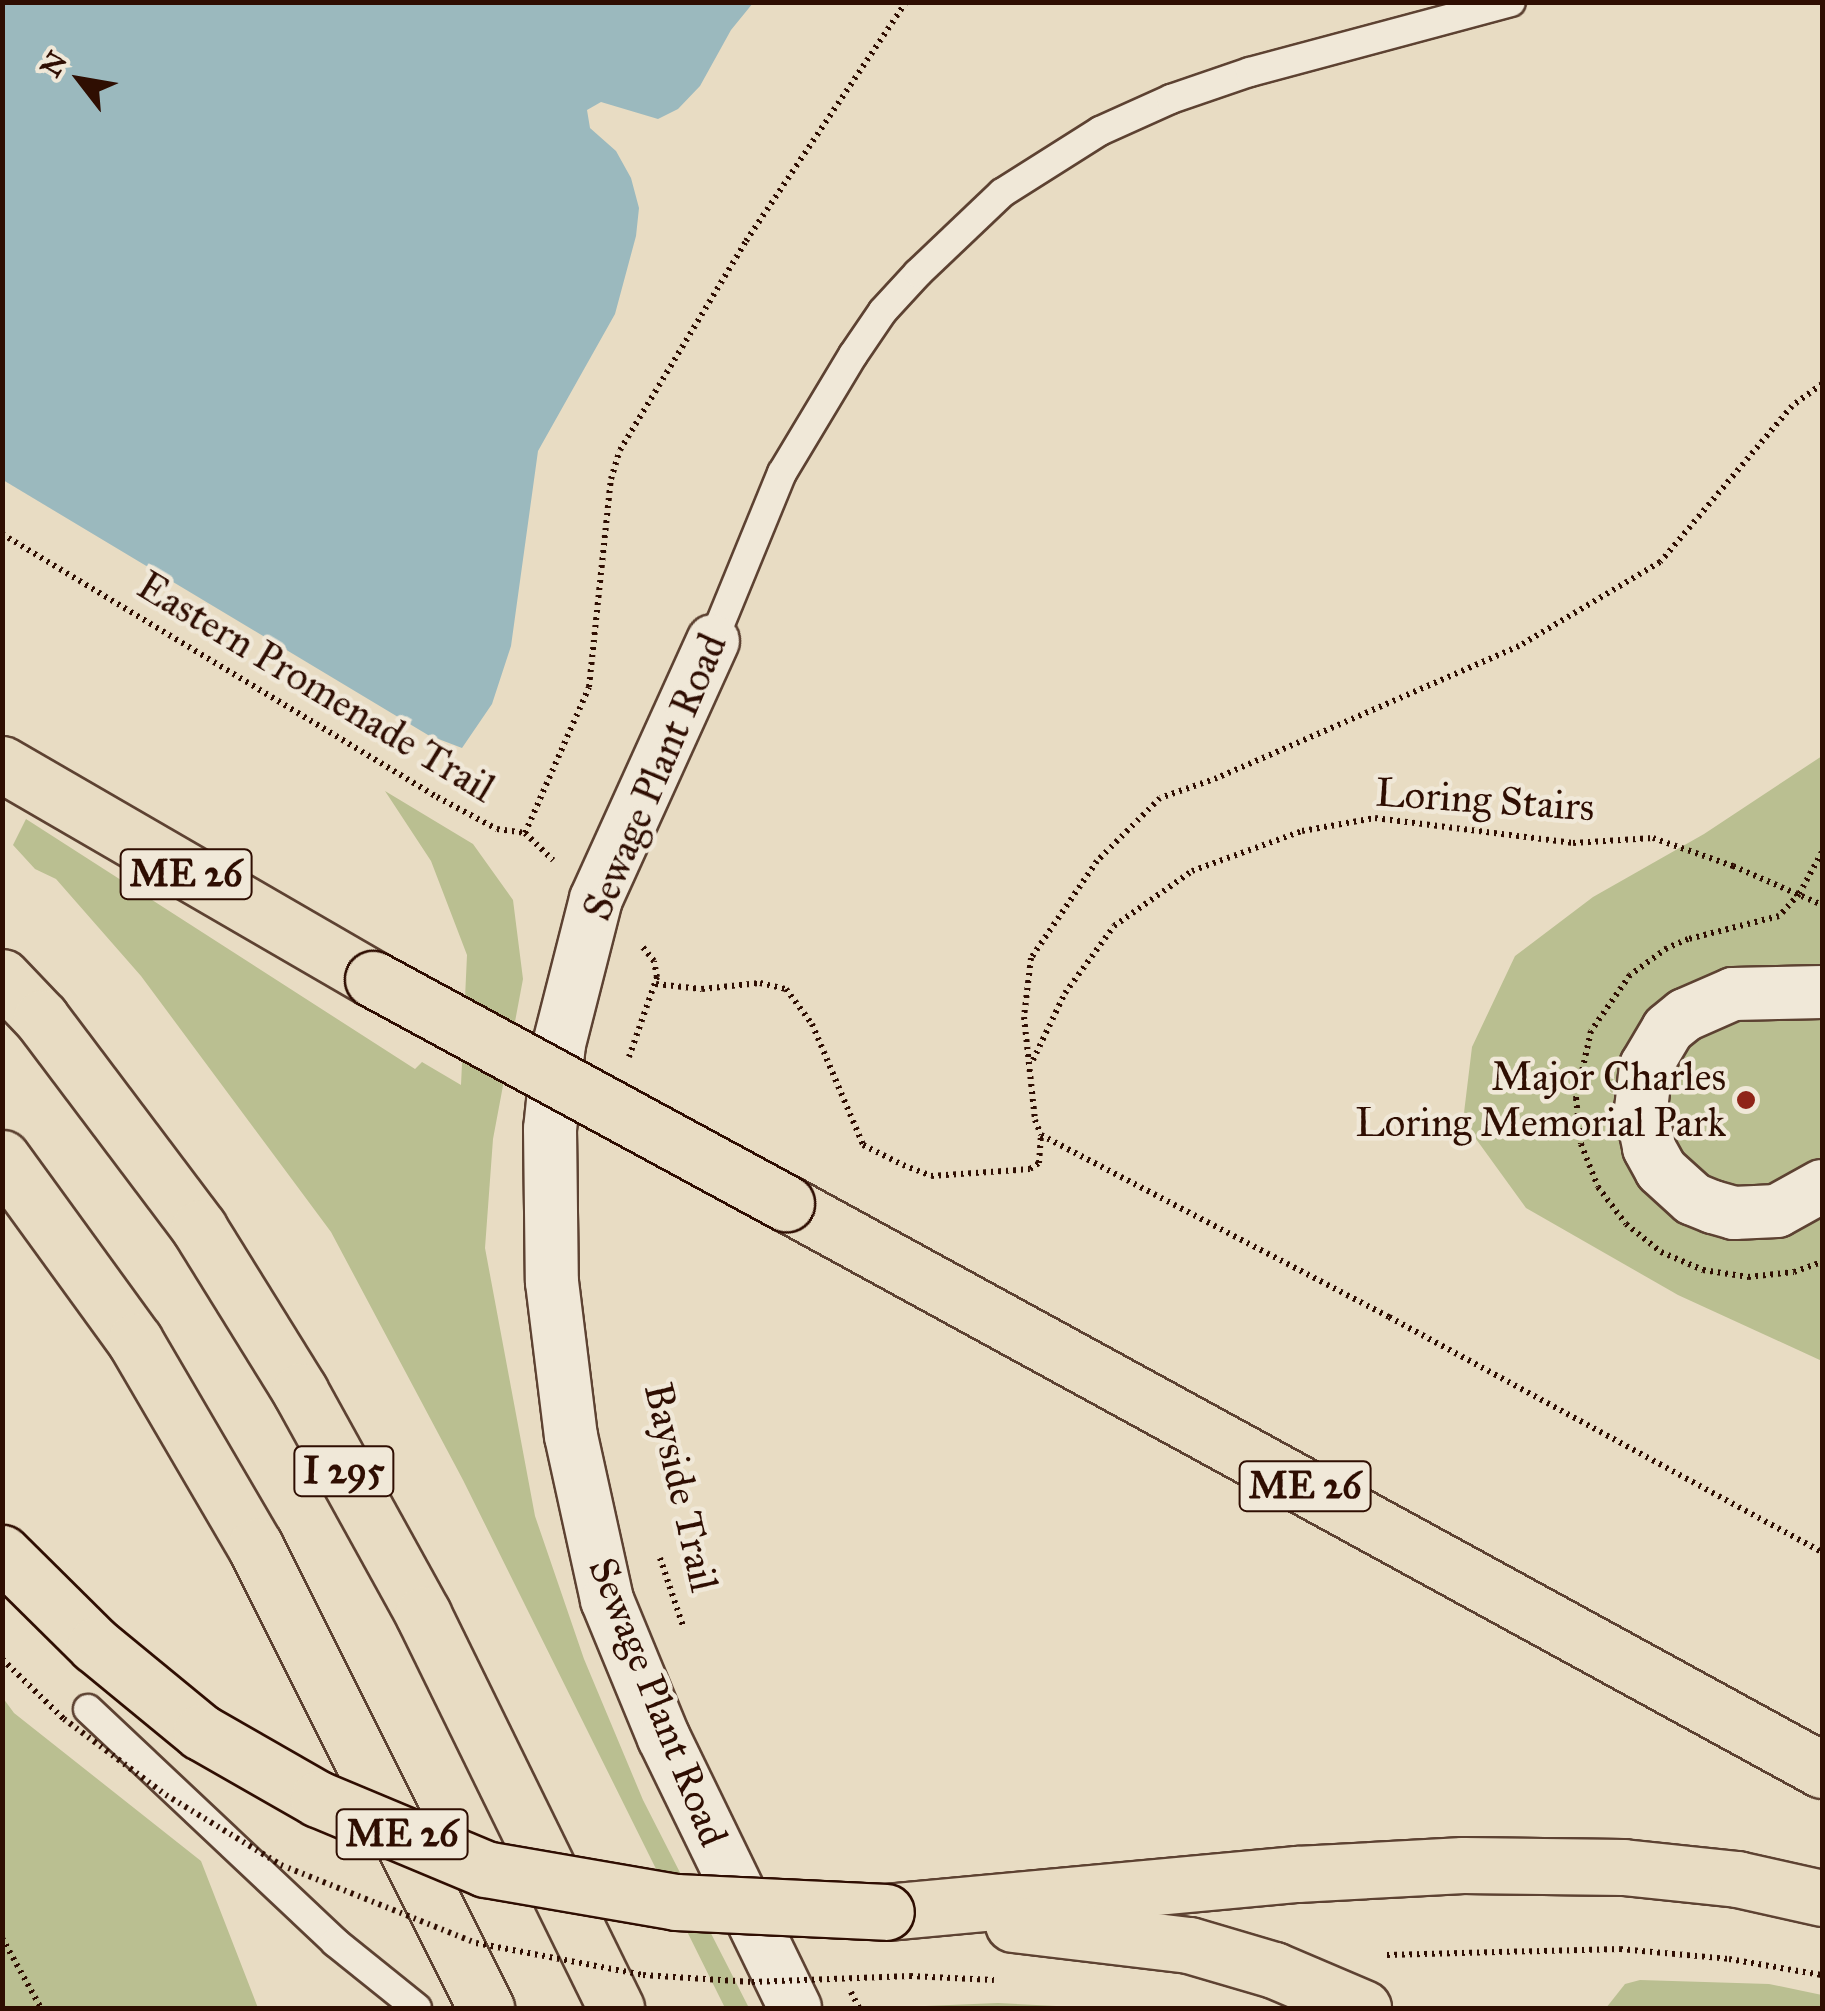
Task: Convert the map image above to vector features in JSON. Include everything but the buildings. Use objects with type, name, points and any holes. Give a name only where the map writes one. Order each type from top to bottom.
[{"type":"highway","name":"ME 26","points":[[2,764],[373,979],[1822,1770]]},
{"type":"highway","name":"I 295","points":[[2,978],[41,1018],[198,1228],[300,1391],[423,1614],[616,2008]]},
{"type":"highway","name":"I 295","points":[[2,1158],[135,1341],[256,1546],[486,2008]]},
{"type":"highway","name":"ME 26","points":[[2,1553],[95,1645],[201,1732],[318,1799],[485,1869],[676,1902],[886,1912],[1297,1874],[1463,1865],[1623,1867],[1737,1879],[1822,1898]]},
{"type":"highway","points":[[886,1912],[1189,1945],[1274,1970],[1363,2008]]},
{"type":"street","name":"Sewage Plant Road","points":[[713,641],[596,900],[559,1044],[550,1129],[552,1282],[571,1436],[607,1600],[664,1738],[795,2008]]},
{"type":"street","points":[[1822,992],[1733,994],[1685,1015],[1668,1029],[1646,1066],[1640,1109],[1649,1148],[1661,1170],[1693,1199],[1734,1213],[1777,1210],[1822,1186]]},
{"type":"lane","name":"Sewage Plant Road","points":[[713,641],[782,473],[854,355],[883,312],[1002,193],[1100,131],[1171,99],[1250,72],[1511,2]]},
{"type":"lane","points":[[88,1709],[335,1942],[417,2008]]},
{"type":"path","name":"Eastern Promenade Trail","points":[[2,534],[437,796],[496,829],[524,833],[589,687],[611,479],[620,450],[746,241],[906,2]]},
{"type":"path","points":[[656,984],[702,989],[760,982],[786,989],[812,1024],[863,1144],[903,1166],[931,1176],[1030,1169],[1039,1163],[1041,1135],[1034,1120],[1032,1064],[1024,1017],[1031,958],[1097,861],[1160,798],[1216,778],[1519,646],[1660,562],[1792,406],[1822,384]]},
{"type":"path","name":"Loring Stairs","points":[[1032,1064],[1065,994],[1114,926],[1192,871],[1302,831],[1375,818],[1573,843],[1636,836],[1671,843],[1820,904]]},
{"type":"path","points":[[625,1070],[656,984],[657,970],[648,951]]},
{"type":"path","points":[[1041,1135],[1389,1317],[1822,1552]]},
{"type":"path","name":"Bayside Trail","points":[[658,1549],[687,1637]]},
{"type":"path","points":[[2,1938],[42,2008]]},
{"type":"path","points":[[1381,1956],[1620,1949],[1729,1960],[1822,1975]]},
{"type":"path","points":[[834,1960],[860,2008]]},
{"type":"green space","points":[[1822,756],[1822,1361],[1678,1295],[1526,1208],[1463,1121],[1472,1047],[1515,956],[1593,897],[1704,834]]},
{"type":"green space","points":[[385,791],[473,844],[513,900],[523,979],[493,1139],[485,1248],[535,1516],[584,1659],[643,1800],[749,2008],[725,2008],[463,1480],[331,1232],[141,976],[56,879],[35,869],[13,845],[26,819],[415,1069],[422,1062],[461,1085],[467,955],[431,861]]},
{"type":"green space","points":[[3,1698],[14,1713],[201,1861],[258,2008],[3,2008]]},
{"type":"green space","points":[[1640,1980],[1769,1984],[1822,1995],[1822,2008],[1606,2008],[1625,1984]]},
{"type":"green space","points":[[998,2003],[1096,2008],[901,2007]]},
{"type":"water","points":[[2,3],[753,3],[731,30],[700,86],[678,109],[658,119],[601,102],[587,110],[590,128],[616,151],[631,178],[639,208],[636,236],[615,314],[538,451],[511,646],[492,704],[462,748],[428,735],[3,480]]},
{"type":"place","name":"Major Charles Loring Memorial Park","points":[[1746,1100]]}]
